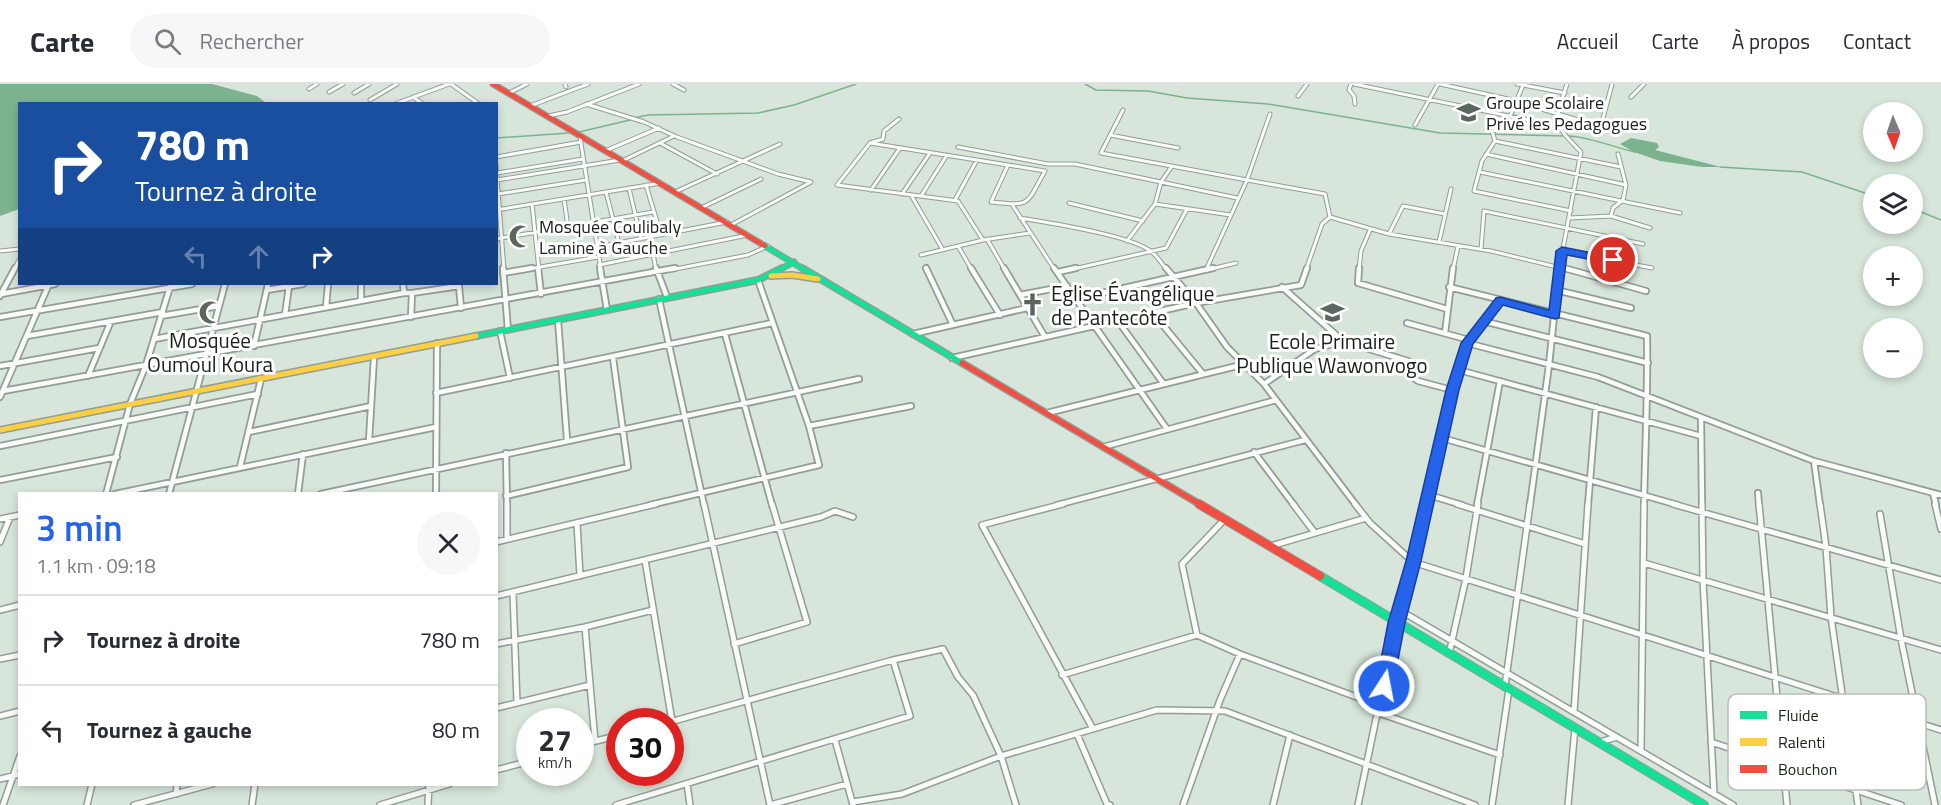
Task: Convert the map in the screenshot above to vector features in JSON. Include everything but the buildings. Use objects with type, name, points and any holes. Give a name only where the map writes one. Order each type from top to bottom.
[{"type":"main road","points":[[493,84],[548,116],[581,140],[621,160],[768,246],[1101,447],[1704,805]]},
{"type":"main road","points":[[762,278],[794,262]]},
{"type":"main road","points":[[0,430],[762,278],[792,275],[824,280]]},
{"type":"street","points":[[309,89],[317,84]]},
{"type":"street","points":[[329,92],[343,84]]},
{"type":"street","points":[[354,93],[369,84]]},
{"type":"street","points":[[370,100],[397,84]]},
{"type":"street","points":[[434,84],[443,86]]},
{"type":"street","points":[[400,102],[450,84],[476,102]]},
{"type":"street","points":[[509,93],[527,84]]},
{"type":"street","points":[[530,106],[588,84]]},
{"type":"street","points":[[548,116],[567,112],[639,84]]},
{"type":"street","points":[[673,84],[684,90]]},
{"type":"street","points":[[1298,96],[1307,84]]},
{"type":"street","points":[[1355,104],[1354,96],[1349,90],[1353,84],[1558,128],[1587,128],[1602,122],[1612,84]]},
{"type":"street","points":[[1415,125],[1439,84],[1516,101],[1595,125]]},
{"type":"street","points":[[1477,92],[1481,84]]},
{"type":"street","points":[[1517,84],[1565,93]]},
{"type":"street","points":[[1492,805],[1500,755],[1507,687],[1506,671],[1519,595],[1549,365],[1556,290],[1581,152],[1558,128],[1556,117],[1567,84]]},
{"type":"street","points":[[1631,97],[1644,84]]},
{"type":"street","points":[[1523,85],[1505,129],[1492,131],[1494,141],[1482,161],[1474,190],[1570,211]]},
{"type":"street","points":[[413,97],[420,102]]},
{"type":"street","points":[[586,104],[659,128],[778,174],[811,182],[729,224],[597,247]]},
{"type":"street","points":[[1124,110],[1101,153],[1325,194],[1330,217]]},
{"type":"street","points":[[1206,270],[1247,180],[1270,114]]},
{"type":"street","points":[[899,119],[884,131],[883,139],[870,143],[837,185],[958,201],[1045,337]]},
{"type":"street","points":[[605,151],[659,128]]},
{"type":"street","points":[[1110,135],[1178,148]]},
{"type":"street","points":[[498,180],[621,160],[675,136]]},
{"type":"street","points":[[498,157],[581,140],[607,310]]},
{"type":"street","points":[[1494,141],[1621,166]]},
{"type":"street","points":[[660,143],[717,174]]},
{"type":"street","points":[[870,143],[930,153],[947,155],[1045,171],[1028,201],[1013,206],[991,202],[1008,165]]},
{"type":"street","points":[[675,192],[780,144]]},
{"type":"street","points":[[958,147],[1048,164],[1075,164],[1237,198]]},
{"type":"street","points":[[871,190],[900,148]]},
{"type":"street","points":[[902,194],[930,153]]},
{"type":"street","points":[[1486,154],[1626,185]]},
{"type":"street","points":[[1611,216],[1613,208],[1623,200],[1626,185],[1618,154]]},
{"type":"street","points":[[921,196],[947,155]]},
{"type":"street","points":[[498,173],[583,159]]},
{"type":"street","points":[[955,200],[977,160]]},
{"type":"street","points":[[1127,241],[1155,204],[1161,182],[1172,166]]},
{"type":"street","points":[[1480,172],[1680,213]]},
{"type":"street","points":[[701,208],[760,179]]},
{"type":"street","points":[[508,330],[498,229],[498,194],[586,180]]},
{"type":"street","points":[[498,209],[661,183]]},
{"type":"street","points":[[646,185],[661,235]]},
{"type":"street","points":[[629,188],[641,239]]},
{"type":"street","points":[[1440,242],[1451,189]]},
{"type":"street","points":[[606,192],[619,243]]},
{"type":"street","points":[[910,195],[944,250]]},
{"type":"street","points":[[564,199],[568,227]]},
{"type":"street","points":[[1069,203],[1143,221]]},
{"type":"street","points":[[532,204],[541,294]]},
{"type":"street","points":[[1155,204],[1231,215]]},
{"type":"street","points":[[1013,206],[1075,299],[1167,429]]},
{"type":"street","points":[[1389,234],[1403,206],[1445,214]]},
{"type":"street","points":[[1059,272],[1166,248],[1188,209]]},
{"type":"street","points":[[499,239],[653,212]]},
{"type":"street","points":[[1481,249],[1484,212],[1643,244]]},
{"type":"street","points":[[1569,218],[1611,216],[1650,228]]},
{"type":"street","points":[[1330,217],[1370,230],[1481,249],[1646,291]]},
{"type":"street","points":[[952,358],[1196,303],[1282,286],[1301,285],[1322,224],[1330,217]]},
{"type":"street","points":[[1020,218],[1071,227],[1127,241],[1151,251],[1196,303],[1227,347],[1264,384],[1366,518],[1413,561],[1827,694]]},
{"type":"street","points":[[1370,230],[1360,251],[1358,283],[1447,309]]},
{"type":"street","points":[[921,255],[985,240],[1030,233]]},
{"type":"street","points":[[599,265],[748,235]]},
{"type":"street","points":[[650,237],[657,273],[667,297]]},
{"type":"street","points":[[1613,260],[1615,238]]},
{"type":"street","points":[[3,391],[657,273],[690,264],[748,255],[768,246]]},
{"type":"street","points":[[958,246],[1000,315]]},
{"type":"street","points":[[1445,333],[1449,288],[1458,246]]},
{"type":"street","points":[[0,252],[18,249]]},
{"type":"street","points":[[1562,251],[1652,268]]},
{"type":"street","points":[[503,273],[598,257]]},
{"type":"street","points":[[0,295],[18,261]]},
{"type":"street","points":[[1075,299],[1236,263]]},
{"type":"street","points":[[926,268],[953,325]]},
{"type":"street","points":[[12,270],[18,269]]},
{"type":"street","points":[[498,541],[819,465],[809,426],[772,323],[762,278]]},
{"type":"street","points":[[0,295],[39,285]]},
{"type":"street","points":[[0,397],[51,285]]},
{"type":"street","points":[[0,317],[185,285]]},
{"type":"street","points":[[170,492],[225,285]]},
{"type":"street","points":[[254,346],[268,285]]},
{"type":"street","points":[[267,290],[296,285]]},
{"type":"street","points":[[326,307],[328,285]]},
{"type":"street","points":[[361,285],[361,300]]},
{"type":"street","points":[[403,285],[404,293]]},
{"type":"street","points":[[285,315],[289,286]]},
{"type":"street","points":[[154,339],[361,300],[459,286],[461,308]]},
{"type":"street","points":[[1020,296],[1067,286]]},
{"type":"street","points":[[1282,286],[1343,341],[1408,361],[1405,372],[1419,381],[1452,390]]},
{"type":"street","points":[[107,492],[130,404],[146,365],[170,287]]},
{"type":"street","points":[[1449,288],[1647,336],[1648,397],[1645,421],[1646,496],[1641,751]]},
{"type":"street","points":[[1556,290],[1631,308]]},
{"type":"street","points":[[411,317],[412,292]]},
{"type":"street","points":[[659,299],[770,805],[847,784]]},
{"type":"street","points":[[1358,805],[1380,710],[1396,623],[1401,611],[1429,495],[1452,390],[1468,341],[1500,301]]},
{"type":"street","points":[[27,336],[111,321],[219,306]]},
{"type":"street","points":[[912,334],[1027,308]]},
{"type":"street","points":[[1153,313],[1203,374]]},
{"type":"street","points":[[558,320],[567,440]]},
{"type":"street","points":[[88,376],[111,321]]},
{"type":"street","points":[[1118,321],[1163,383]]},
{"type":"street","points":[[1483,321],[1648,363]]},
{"type":"street","points":[[436,393],[772,323]]},
{"type":"street","points":[[1407,323],[1549,365],[1598,376],[1701,418],[1814,460],[1941,495]]},
{"type":"street","points":[[500,331],[510,378]]},
{"type":"street","points":[[725,334],[778,527],[807,622],[734,644]]},
{"type":"street","points":[[1264,384],[1315,349],[1343,341]]},
{"type":"street","points":[[436,492],[437,344]]},
{"type":"street","points":[[0,366],[99,348]]},
{"type":"street","points":[[369,441],[374,357]]},
{"type":"street","points":[[506,496],[628,467],[621,429],[614,357]]},
{"type":"street","points":[[1046,413],[1245,364]]},
{"type":"street","points":[[1459,370],[1701,436]]},
{"type":"street","points":[[240,467],[261,379]]},
{"type":"street","points":[[330,492],[859,379]]},
{"type":"street","points":[[1449,654],[1454,640],[1466,578],[1486,450],[1500,381]]},
{"type":"street","points":[[0,446],[258,394]]},
{"type":"street","points":[[1101,447],[1276,400]]},
{"type":"street","points":[[249,432],[371,406]]},
{"type":"street","points":[[809,426],[911,406]]},
{"type":"street","points":[[1575,712],[1579,615],[1596,407]]},
{"type":"street","points":[[1701,418],[1703,580],[1714,794]]},
{"type":"street","points":[[124,492],[436,427]]},
{"type":"street","points":[[1442,438],[1941,580]]},
{"type":"street","points":[[1093,729],[982,525],[1305,440]]},
{"type":"street","points":[[1254,452],[1315,533]]},
{"type":"street","points":[[506,453],[507,539]]},
{"type":"street","points":[[298,492],[303,454]]},
{"type":"street","points":[[0,480],[117,457]]},
{"type":"street","points":[[1814,460],[1826,547],[1831,618],[1841,694]]},
{"type":"street","points":[[1758,493],[1776,694]]},
{"type":"street","points":[[1933,493],[1941,529]]},
{"type":"street","points":[[1429,495],[1585,544]]},
{"type":"street","points":[[498,596],[821,517],[835,511],[853,518]]},
{"type":"street","points":[[1880,514],[1912,694]]},
{"type":"street","points":[[0,519],[18,515]]},
{"type":"street","points":[[0,542],[10,517]]},
{"type":"street","points":[[1270,547],[1366,518]]},
{"type":"street","points":[[1197,635],[1182,564],[1224,519]]},
{"type":"street","points":[[577,523],[580,576]]},
{"type":"street","points":[[645,560],[669,708]]},
{"type":"street","points":[[1644,563],[1941,650]]},
{"type":"street","points":[[513,592],[517,703]]},
{"type":"street","points":[[0,610],[18,606]]},
{"type":"street","points":[[498,644],[585,627],[653,610]]},
{"type":"street","points":[[1401,611],[1733,805]]},
{"type":"street","points":[[585,627],[595,741],[606,738]]},
{"type":"street","points":[[1062,675],[1197,635],[1380,710],[1500,755]]},
{"type":"street","points":[[684,718],[893,660],[943,649],[958,677],[973,695],[1001,756],[1016,805]]},
{"type":"street","points":[[1183,805],[1216,711],[1240,654]]},
{"type":"street","points":[[0,659],[18,655]]},
{"type":"street","points":[[616,805],[910,716],[893,660]]},
{"type":"street","points":[[498,708],[590,685]]},
{"type":"street","points":[[835,740],[853,804],[902,794],[1001,756],[1157,710],[1225,711],[1475,805]]},
{"type":"street","points":[[0,716],[18,712]]},
{"type":"street","points":[[1926,725],[1941,730]]},
{"type":"street","points":[[1568,805],[1575,728]]},
{"type":"street","points":[[1077,734],[1107,805]]},
{"type":"street","points":[[1272,805],[1290,735]]},
{"type":"street","points":[[1600,742],[1617,736]]},
{"type":"street","points":[[1711,742],[1728,747]]},
{"type":"street","points":[[1926,762],[1935,805]]},
{"type":"street","points":[[498,769],[516,764]]},
{"type":"street","points":[[0,779],[16,775]]},
{"type":"street","points":[[3,805],[16,775]]},
{"type":"street","points":[[687,784],[690,805]]},
{"type":"street","points":[[87,805],[92,786]]},
{"type":"street","points":[[176,794],[177,786]]},
{"type":"street","points":[[135,805],[205,786]]},
{"type":"street","points":[[252,805],[255,786]]},
{"type":"street","points":[[380,805],[429,788],[428,805]]},
{"type":"street","points":[[1786,790],[1787,805]]},
{"type":"street","points":[[1858,805],[1856,790],[1900,805]]},
{"type":"shaded area","points":[[0,84],[212,84],[257,96],[265,102],[18,102],[18,209],[0,216]]},
{"type":"shaded area","points":[[1631,138],[1657,143],[1659,147],[1655,150],[1721,167],[1702,167],[1660,161],[1634,152],[1620,144]]},
{"type":"waterway","points":[[634,118],[648,115],[758,113],[794,105],[856,84]]},
{"type":"waterway","points":[[1085,84],[1096,90],[1148,91],[1187,98],[1268,104],[1440,133],[1563,136]]},
{"type":"waterway","points":[[579,132],[630,120]]},
{"type":"waterway","points":[[498,138],[569,133]]},
{"type":"waterway","points":[[1568,136],[1593,140],[1635,152]]},
{"type":"waterway","points":[[1720,167],[1802,172],[1863,192]]},
{"type":"waterway","points":[[1923,213],[1941,220]]},
{"type":"traffic: fast","points":[[765,246],[962,363]]},
{"type":"traffic: fast","points":[[476,336],[758,280],[794,262]]},
{"type":"traffic: fast","points":[[1320,576],[1704,805]]},
{"type":"traffic: slow","points":[[771,276],[792,275],[818,279]]},
{"type":"traffic: slow","points":[[0,430],[476,336]]},
{"type":"traffic: jam","points":[[493,84],[765,246]]},
{"type":"traffic: jam","points":[[962,363],[1320,576]]},
{"type":"place","name":"Groupe Scolaire Privé les Pedagogues","points":[[1468,112]]},
{"type":"place","name":"Mosquée Coulibaly Lamine à Gauche","points":[[521,236]]},
{"type":"place","name":"Eglise Évangélique de Pantecôte","points":[[1033,305]]},
{"type":"place","name":"Mosquée Oumoul Koura","points":[[210,312]]},
{"type":"place","name":"Ecole Primaire Publique Wawonvogo","points":[[1332,313]]},
{"type":"route","points":[[1384,686],[1396,623],[1401,611],[1452,390],[1467,343],[1500,301],[1555,315],[1562,251],[1613,260]]}]
